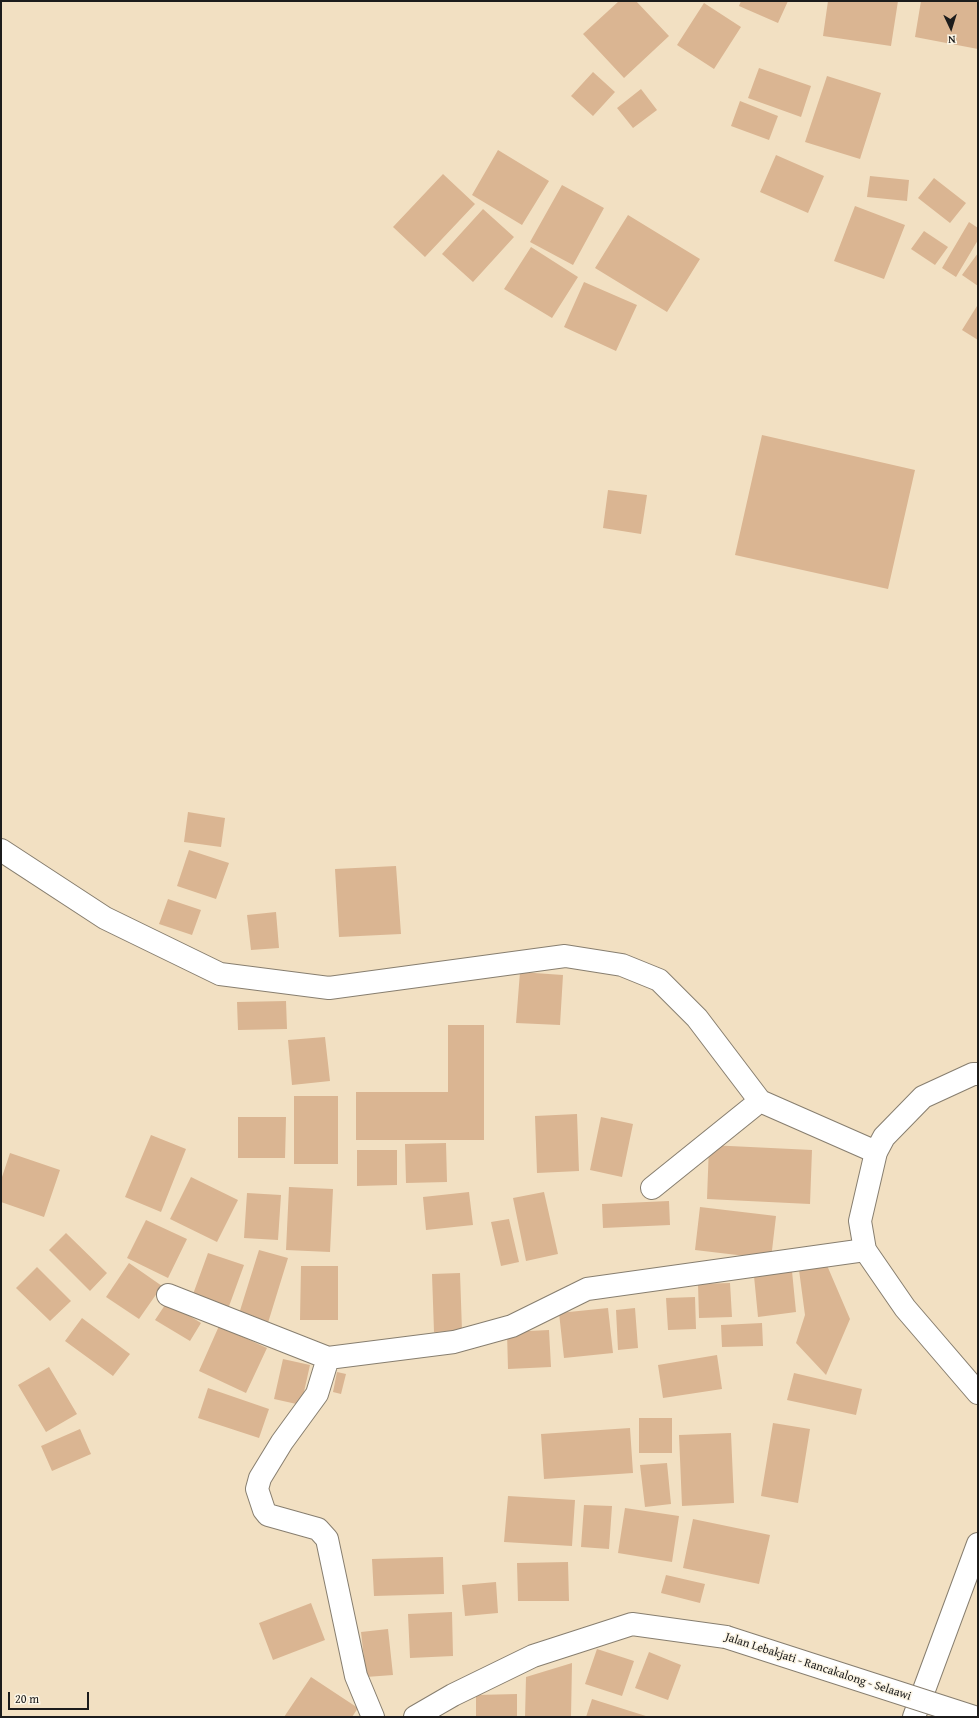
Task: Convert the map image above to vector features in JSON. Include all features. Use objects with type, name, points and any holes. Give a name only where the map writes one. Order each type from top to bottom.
[{"type":"main road","points":[[1,850],[104,918],[220,974],[329,988],[564,956],[622,965],[659,980],[697,1018],[760,1101],[876,1152]]},
{"type":"main road","points":[[978,1074],[973,1074],[923,1097],[884,1138],[876,1152],[860,1221],[865,1250],[905,1308],[978,1393]]},
{"type":"main road","points":[[652,1188],[760,1101]]},
{"type":"main road","points":[[168,1295],[328,1358],[454,1342],[512,1326],[587,1289],[865,1250]]},
{"type":"main road","points":[[328,1358],[317,1394],[282,1442],[260,1478],[257,1489],[264,1510],[268,1515],[318,1529],[327,1539],[356,1676],[373,1717]]},
{"type":"main road","points":[[914,1717],[978,1544]]},
{"type":"main road","name":"Jalan Lebakjati - Rancakalong - Selaawi","points":[[415,1717],[453,1695],[533,1656],[632,1624],[726,1637],[974,1717]]},
{"type":"building","points":[[619,1],[636,1],[669,36],[624,78],[583,34]]},
{"type":"building","points":[[741,1],[788,1],[778,23],[739,6]]},
{"type":"building","points":[[828,1],[898,1],[891,46],[823,36]]},
{"type":"building","points":[[921,1],[978,2],[978,49],[915,37]]},
{"type":"building","points":[[704,3],[741,27],[714,69],[677,45]]},
{"type":"building","points":[[759,68],[811,86],[801,117],[748,98]]},
{"type":"building","points":[[593,72],[615,92],[593,116],[571,96]]},
{"type":"building","points":[[827,76],[881,93],[860,159],[805,142]]},
{"type":"building","points":[[641,89],[657,110],[633,128],[617,108]]},
{"type":"building","points":[[740,101],[778,116],[769,140],[731,126]]},
{"type":"building","points":[[498,150],[549,181],[522,225],[472,195]]},
{"type":"building","points":[[776,155],[824,176],[808,213],[760,192]]},
{"type":"building","points":[[443,174],[475,204],[425,257],[393,227]]},
{"type":"building","points":[[870,176],[909,180],[907,201],[867,197]]},
{"type":"building","points":[[934,178],[966,203],[950,223],[918,198]]},
{"type":"building","points":[[562,185],[604,208],[573,265],[530,242]]},
{"type":"building","points":[[855,206],[905,225],[884,279],[834,261]]},
{"type":"building","points":[[483,209],[514,237],[473,282],[442,254]]},
{"type":"building","points":[[628,215],[700,259],[667,312],[595,268]]},
{"type":"building","points":[[969,222],[978,228],[978,240],[956,277],[942,268]]},
{"type":"building","points":[[924,231],[948,247],[935,265],[911,249]]},
{"type":"building","points":[[531,247],[578,277],[552,318],[504,289]]},
{"type":"building","points":[[978,253],[978,286],[962,275]]},
{"type":"building","points":[[584,282],[637,305],[616,351],[564,327]]},
{"type":"building","points":[[977,306],[978,307],[978,340],[962,330]]},
{"type":"building","points":[[762,435],[915,470],[888,589],[735,555]]},
{"type":"building","points":[[608,490],[647,495],[641,534],[603,528]]},
{"type":"building","points":[[188,812],[225,818],[221,847],[184,842]]},
{"type":"building","points":[[189,850],[229,863],[216,899],[177,886]]},
{"type":"building","points":[[396,866],[401,934],[339,937],[335,869]]},
{"type":"building","points":[[168,899],[201,910],[192,935],[159,924]]},
{"type":"building","points":[[276,912],[279,948],[251,950],[247,915]]},
{"type":"building","points":[[520,972],[563,975],[560,1025],[516,1023]]},
{"type":"building","points":[[286,1001],[287,1029],[238,1030],[237,1002]]},
{"type":"building","points":[[448,1025],[484,1025],[484,1140],[356,1140],[356,1092],[448,1092]]},
{"type":"building","points":[[325,1037],[330,1081],[292,1085],[288,1040]]},
{"type":"building","points":[[294,1096],[338,1096],[338,1164],[294,1164]]},
{"type":"building","points":[[577,1114],[579,1171],[537,1173],[535,1116]]},
{"type":"building","points":[[238,1117],[286,1117],[285,1158],[238,1158]]},
{"type":"building","points":[[601,1117],[633,1124],[622,1177],[590,1170]]},
{"type":"building","points":[[151,1135],[186,1149],[161,1212],[125,1197]]},
{"type":"building","points":[[446,1143],[447,1182],[406,1183],[405,1144]]},
{"type":"building","points":[[709,1145],[812,1150],[810,1204],[707,1199]]},
{"type":"building","points":[[357,1150],[397,1150],[397,1185],[357,1186]]},
{"type":"building","points":[[10,1153],[60,1170],[44,1217],[1,1202],[1,1180]]},
{"type":"building","points":[[191,1177],[238,1200],[217,1242],[170,1219]]},
{"type":"building","points":[[289,1187],[333,1189],[330,1252],[286,1250]]},
{"type":"building","points":[[469,1192],[473,1225],[426,1230],[423,1197]]},
{"type":"building","points":[[544,1192],[558,1254],[526,1261],[513,1198]]},
{"type":"building","points":[[247,1193],[281,1195],[278,1240],[244,1238]]},
{"type":"building","points":[[669,1201],[670,1225],[603,1228],[602,1204]]},
{"type":"building","points":[[700,1207],[776,1216],[771,1259],[695,1250]]},
{"type":"building","points":[[509,1219],[519,1262],[501,1266],[491,1222]]},
{"type":"building","points":[[146,1220],[187,1239],[168,1278],[127,1258]]},
{"type":"building","points":[[66,1233],[107,1273],[90,1291],[49,1250]]},
{"type":"building","points":[[259,1250],[288,1258],[267,1326],[238,1317]]},
{"type":"building","points":[[208,1253],[244,1265],[228,1309],[192,1297]]},
{"type":"building","points":[[129,1263],[162,1286],[139,1319],[106,1297]]},
{"type":"building","points":[[826,1263],[850,1319],[826,1375],[796,1343],[805,1315],[799,1270]]},
{"type":"building","points":[[301,1266],[338,1266],[338,1320],[300,1320]]},
{"type":"building","points":[[37,1267],[71,1301],[50,1321],[16,1288]]},
{"type":"building","points":[[792,1271],[796,1312],[758,1317],[754,1276]]},
{"type":"building","points":[[460,1273],[462,1331],[434,1332],[432,1274]]},
{"type":"building","points":[[730,1283],[732,1317],[699,1318],[698,1284]]},
{"type":"building","points":[[695,1297],[696,1329],[668,1330],[666,1298]]},
{"type":"building","points":[[167,1302],[201,1323],[190,1341],[155,1320]]},
{"type":"building","points":[[608,1308],[613,1353],[564,1358],[559,1313]]},
{"type":"building","points":[[635,1308],[638,1348],[618,1350],[616,1310]]},
{"type":"building","points":[[82,1318],[130,1354],[113,1376],[65,1341]]},
{"type":"building","points":[[762,1323],[763,1346],[722,1347],[721,1325]]},
{"type":"building","points":[[219,1326],[267,1348],[246,1393],[199,1371]]},
{"type":"building","points":[[549,1330],[551,1367],[508,1369],[507,1332]]},
{"type":"building","points":[[717,1355],[722,1389],[663,1398],[658,1365]]},
{"type":"building","points":[[283,1359],[310,1365],[301,1405],[274,1399]]},
{"type":"building","points":[[49,1367],[77,1414],[46,1432],[18,1385]]},
{"type":"building","points":[[337,1372],[346,1374],[341,1394],[333,1392]]},
{"type":"building","points":[[794,1373],[862,1389],[856,1415],[787,1400]]},
{"type":"building","points":[[208,1388],[269,1409],[259,1438],[198,1418]]},
{"type":"building","points":[[639,1418],[672,1418],[672,1453],[639,1453]]},
{"type":"building","points":[[773,1423],[810,1429],[798,1503],[761,1496]]},
{"type":"building","points":[[630,1428],[633,1473],[544,1479],[541,1434]]},
{"type":"building","points":[[80,1429],[91,1454],[52,1471],[41,1446]]},
{"type":"building","points":[[731,1433],[734,1503],[682,1506],[679,1435]]},
{"type":"building","points":[[667,1463],[671,1504],[645,1507],[640,1465]]},
{"type":"building","points":[[508,1496],[575,1500],[572,1546],[504,1542]]},
{"type":"building","points":[[584,1505],[612,1506],[609,1549],[581,1547]]},
{"type":"building","points":[[625,1508],[679,1516],[672,1562],[618,1553]]},
{"type":"building","points":[[693,1519],[770,1535],[759,1584],[683,1568]]},
{"type":"building","points":[[443,1557],[444,1594],[374,1596],[372,1559]]},
{"type":"building","points":[[568,1562],[569,1601],[518,1601],[517,1563]]},
{"type":"building","points":[[666,1575],[705,1584],[700,1603],[661,1593]]},
{"type":"building","points":[[496,1582],[498,1613],[465,1616],[462,1585]]},
{"type":"building","points":[[311,1603],[325,1640],[273,1660],[259,1623]]},
{"type":"building","points":[[452,1612],[453,1656],[410,1658],[408,1614]]},
{"type":"building","points":[[388,1629],[393,1675],[366,1677],[361,1632]]},
{"type":"building","points":[[597,1649],[634,1661],[622,1696],[585,1684]]},
{"type":"building","points":[[649,1652],[681,1665],[668,1700],[635,1688]]},
{"type":"building","points":[[572,1663],[571,1717],[525,1717],[526,1677]]},
{"type":"building","points":[[311,1677],[358,1708],[352,1717],[284,1717]]},
{"type":"building","points":[[517,1694],[517,1717],[476,1717],[476,1695]]},
{"type":"building","points":[[592,1699],[649,1717],[586,1717]]}]
